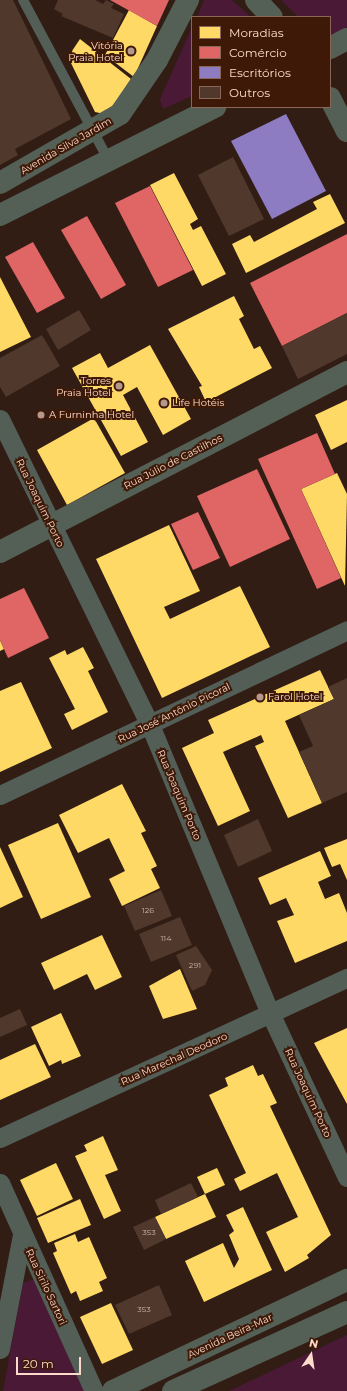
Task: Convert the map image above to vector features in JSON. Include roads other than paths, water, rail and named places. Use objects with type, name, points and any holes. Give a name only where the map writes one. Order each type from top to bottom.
[{"type":"street","name":"Avenida Silva Jardim","points":[[0,183],[91,133],[120,114],[157,60],[188,0]]},
{"type":"street","points":[[256,0],[271,16]]},
{"type":"street","points":[[331,47],[347,39]]},
{"type":"street","points":[[331,100],[347,131]]},
{"type":"street","points":[[0,215],[213,108]]},
{"type":"street","name":"Rua Júlio de Castilhos","points":[[0,552],[347,372]]},
{"type":"street","name":"Rua Joaquim Porto","points":[[0,419],[51,526],[150,725],[271,1015],[347,1177]]},
{"type":"street","name":"Rua José Antônio Picoral","points":[[0,795],[347,630]]},
{"type":"street","name":"Rua Marechal Deodoro","points":[[0,1138],[271,1015],[347,978]]},
{"type":"street","name":"Rua Sirilo Sartori","points":[[0,1183],[22,1235],[94,1391]]},
{"type":"street","points":[[0,1349],[22,1235]]},
{"type":"street","name":"Avenida Beira-Mar","points":[[113,1391],[347,1280]]},
{"type":"street","points":[[173,1391],[347,1312]]},
{"type":"lane","points":[[23,0],[91,133],[109,161]]},
{"type":"place","name":"Vitória Praia Hotel","points":[[131,51]]},
{"type":"place","name":"Torres Praia Hotel","points":[[119,386]]},
{"type":"place","name":"Life Hotéis","points":[[164,403]]},
{"type":"place","name":"A Furninha Hotel","points":[[41,415]]},
{"type":"place","name":"Farol Hotel","points":[[260,697]]}]
